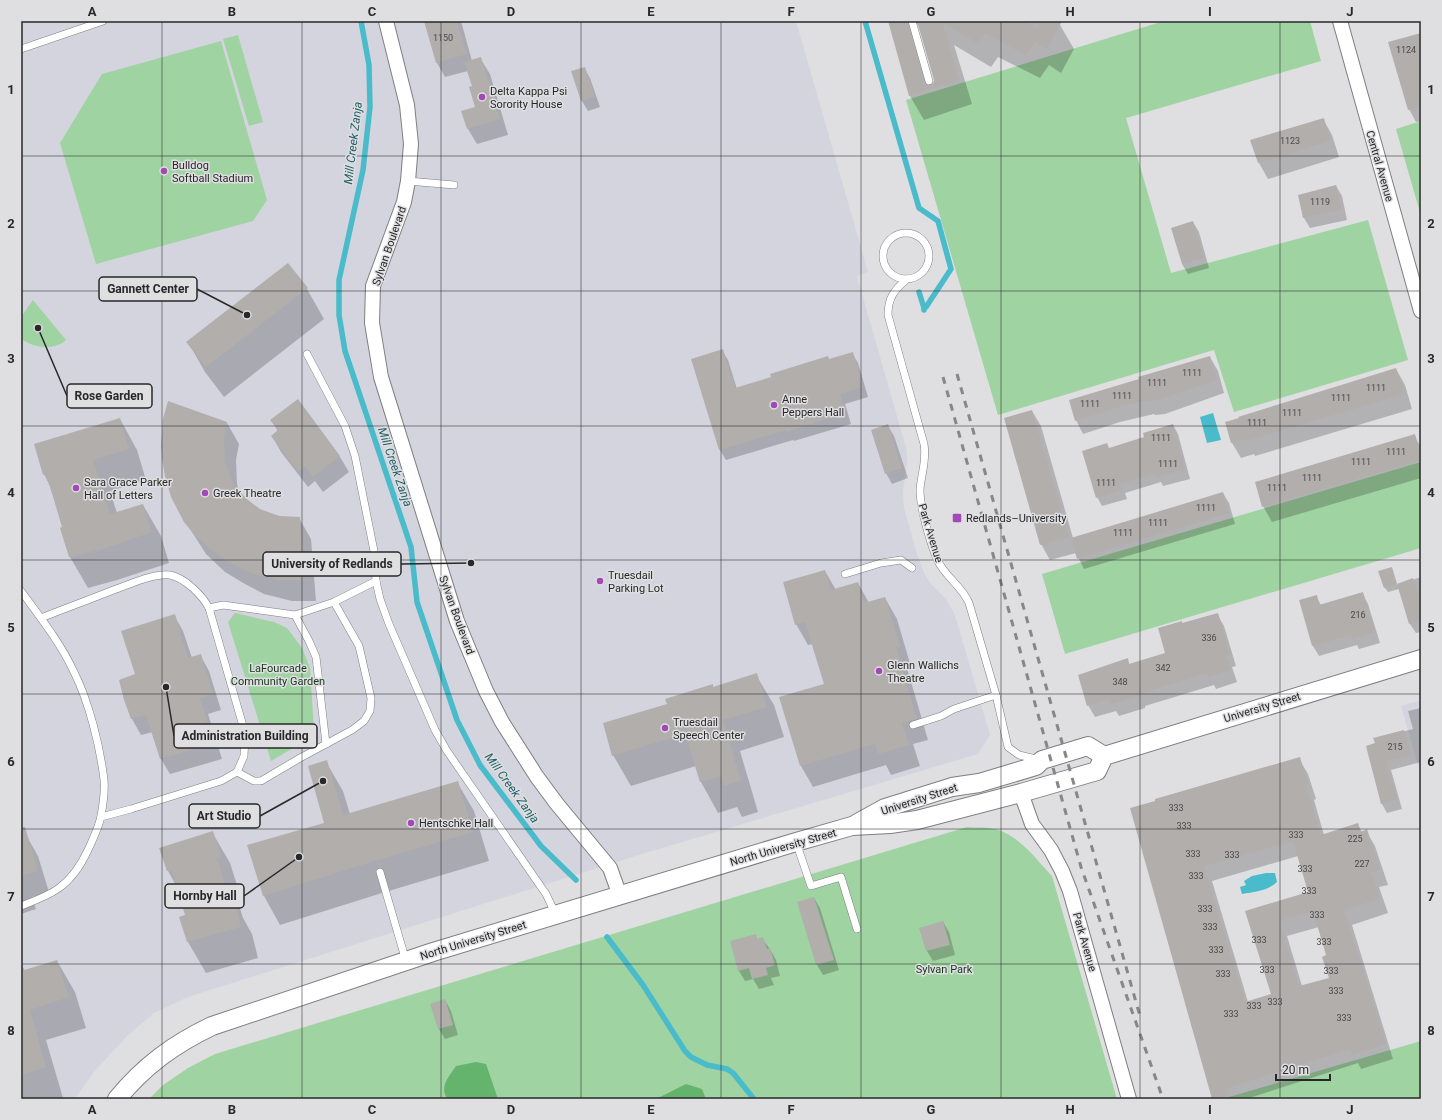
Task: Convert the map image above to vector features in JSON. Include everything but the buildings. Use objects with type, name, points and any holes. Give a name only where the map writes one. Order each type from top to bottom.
[{"type":"street","name":"Sylvan Boulevard","points":[[386,21],[407,105],[412,144],[404,202],[373,286],[372,323],[381,377],[457,621],[486,691],[502,722],[537,777],[557,804],[610,868],[620,896]]},
{"type":"street","name":"Central Avenue","points":[[1340,21],[1421,311]]},
{"type":"street","name":"University Street","points":[[852,826],[890,824],[917,820],[1021,794],[1097,771],[1104,756],[1421,659]]},
{"type":"street","name":"University Street","points":[[852,826],[885,808],[952,787],[979,783],[1036,766],[1042,760],[1088,746],[1104,756]]},
{"type":"street","name":"Park Avenue","points":[[1021,794],[1032,824],[1051,850],[1070,891],[1129,1099]]},
{"type":"street","name":"North University Street","points":[[117,1099],[157,1058],[194,1034],[212,1026],[464,942],[852,826]]},
{"type":"lane","points":[[21,49],[103,21]]},
{"type":"lane","points":[[912,21],[929,81]]},
{"type":"lane","points":[[408,181],[454,185]]},
{"type":"lane","name":"Park Avenue","points":[[907,279],[900,279],[893,276],[884,264],[883,257],[884,249],[893,237],[908,233],[921,238],[928,250],[928,264],[925,270],[914,278],[907,279],[895,290],[889,302],[888,315],[924,444],[926,457],[920,492],[922,505],[938,560],[946,574],[963,592],[969,603],[996,695],[1008,747],[1019,755],[1042,760]]},
{"type":"lane","points":[[307,354],[345,426],[355,456],[374,551],[376,581],[380,599],[389,624],[435,730],[447,751],[546,894],[556,915]]},
{"type":"lane","points":[[845,574],[881,563],[902,560],[912,568]]},
{"type":"lane","points":[[41,618],[130,584],[160,575],[170,575],[181,580],[197,592],[209,608],[246,733],[244,756],[237,772],[221,781],[101,817]]},
{"type":"lane","points":[[209,608],[223,605],[294,615],[334,602],[376,581]]},
{"type":"lane","points":[[21,591],[62,648],[75,674],[89,711],[99,750],[104,781],[101,817],[85,858],[74,874],[60,887],[47,896],[21,906]]},
{"type":"lane","points":[[237,772],[254,781],[261,781],[352,730],[364,720],[370,711],[371,698],[359,646],[353,633],[334,602]]},
{"type":"lane","points":[[294,615],[310,641],[316,657],[326,744]]},
{"type":"lane","points":[[913,725],[996,695]]},
{"type":"lane","points":[[796,842],[811,886],[841,877],[857,928]]},
{"type":"lane","points":[[380,872],[406,961]]},
{"type":"shaded area","points":[[21,21],[796,21],[868,272],[857,276],[907,451],[903,492],[904,508],[924,573],[931,584],[946,599],[955,615],[990,735],[978,754],[639,855],[188,997],[154,1013],[127,1036],[94,1072],[76,1099],[21,1099]]},
{"type":"shaded area","points":[[1421,700],[1421,775],[1401,706]]},
{"type":"green space","points":[[1164,21],[1310,21],[1321,61],[1126,118],[1171,273],[1368,220],[1408,360],[1234,412],[1214,350],[998,415],[906,100]]},
{"type":"green space","points":[[238,35],[263,122],[249,126],[223,39]]},
{"type":"green space","name":"Bulldog Softball Stadium","points":[[221,41],[267,200],[253,221],[96,264],[60,143],[102,74]]},
{"type":"green space","points":[[1421,121],[1421,216],[1396,129]]},
{"type":"green space","points":[[33,300],[66,340],[55,346],[44,347],[21,339],[21,317]]},
{"type":"green space","points":[[1421,462],[1421,548],[1065,654],[1042,574]]},
{"type":"green space","name":"LaFourcade Community Garden","points":[[235,613],[274,622],[287,628],[302,648],[310,668],[314,730],[310,738],[271,761],[228,622]]},
{"type":"green space","name":"Sylvan Park","points":[[967,827],[989,828],[1008,834],[1024,846],[1052,876],[1117,1099],[149,1099],[163,1085],[188,1068],[215,1054]]},
{"type":"green space","points":[[1421,1041],[1421,1099],[1222,1099]]},
{"type":"green space","points":[[476,1062],[486,1064],[498,1099],[448,1099],[444,1090],[448,1077],[456,1066]]},
{"type":"green space","points":[[686,1084],[702,1089],[706,1099],[656,1099]]},
{"type":"water","points":[[1213,413],[1221,440],[1207,443],[1200,417]]},
{"type":"water","points":[[1275,873],[1277,882],[1265,889],[1242,894],[1240,887],[1246,885],[1244,881],[1252,876]]},
{"type":"waterway","name":"Mill Creek Zanja","points":[[361,21],[369,65],[370,107],[363,170],[339,280],[339,315],[345,351],[411,547],[417,602],[457,720],[480,765],[541,846],[576,880]]},
{"type":"waterway","points":[[865,21],[919,208],[938,221],[951,269],[924,310]]},
{"type":"waterway","points":[[919,292],[924,308]]},
{"type":"waterway","name":"Mill Creek Zanja","points":[[607,937],[643,985],[685,1051],[691,1057],[707,1065],[727,1069],[733,1073],[754,1099]]},
{"type":"railway","points":[[957,374],[1140,1016]]},
{"type":"railway","points":[[943,377],[1081,867],[1163,1099]]},
{"type":"place","name":"Delta Kappa Psi Sorority House","points":[[482,97]]},
{"type":"place","name":"Bulldog Softball Stadium","points":[[164,171]]},
{"type":"place","name":"Gannett Center","points":[[247,315]]},
{"type":"place","name":"Rose Garden","points":[[38,328]]},
{"type":"place","name":"Anne Peppers Hall","points":[[774,405]]},
{"type":"place","name":"Sara Grace Parker Hall of Letters","points":[[76,488]]},
{"type":"place","name":"Greek Theatre","points":[[205,493]]},
{"type":"place","name":"Redlands–University","points":[[957,518]]},
{"type":"place","name":"University of Redlands","points":[[471,563]]},
{"type":"place","name":"Truesdail Parking Lot","points":[[600,581]]},
{"type":"place","name":"Glenn Wallichs Theatre","points":[[879,671]]},
{"type":"place","name":"Administration Building","points":[[166,687]]},
{"type":"place","name":"Truesdail Speech Center","points":[[665,728]]},
{"type":"place","name":"Art Studio","points":[[323,781]]},
{"type":"place","name":"Hentschke Hall","points":[[411,823]]},
{"type":"place","name":"Hornby Hall","points":[[299,857]]}]
